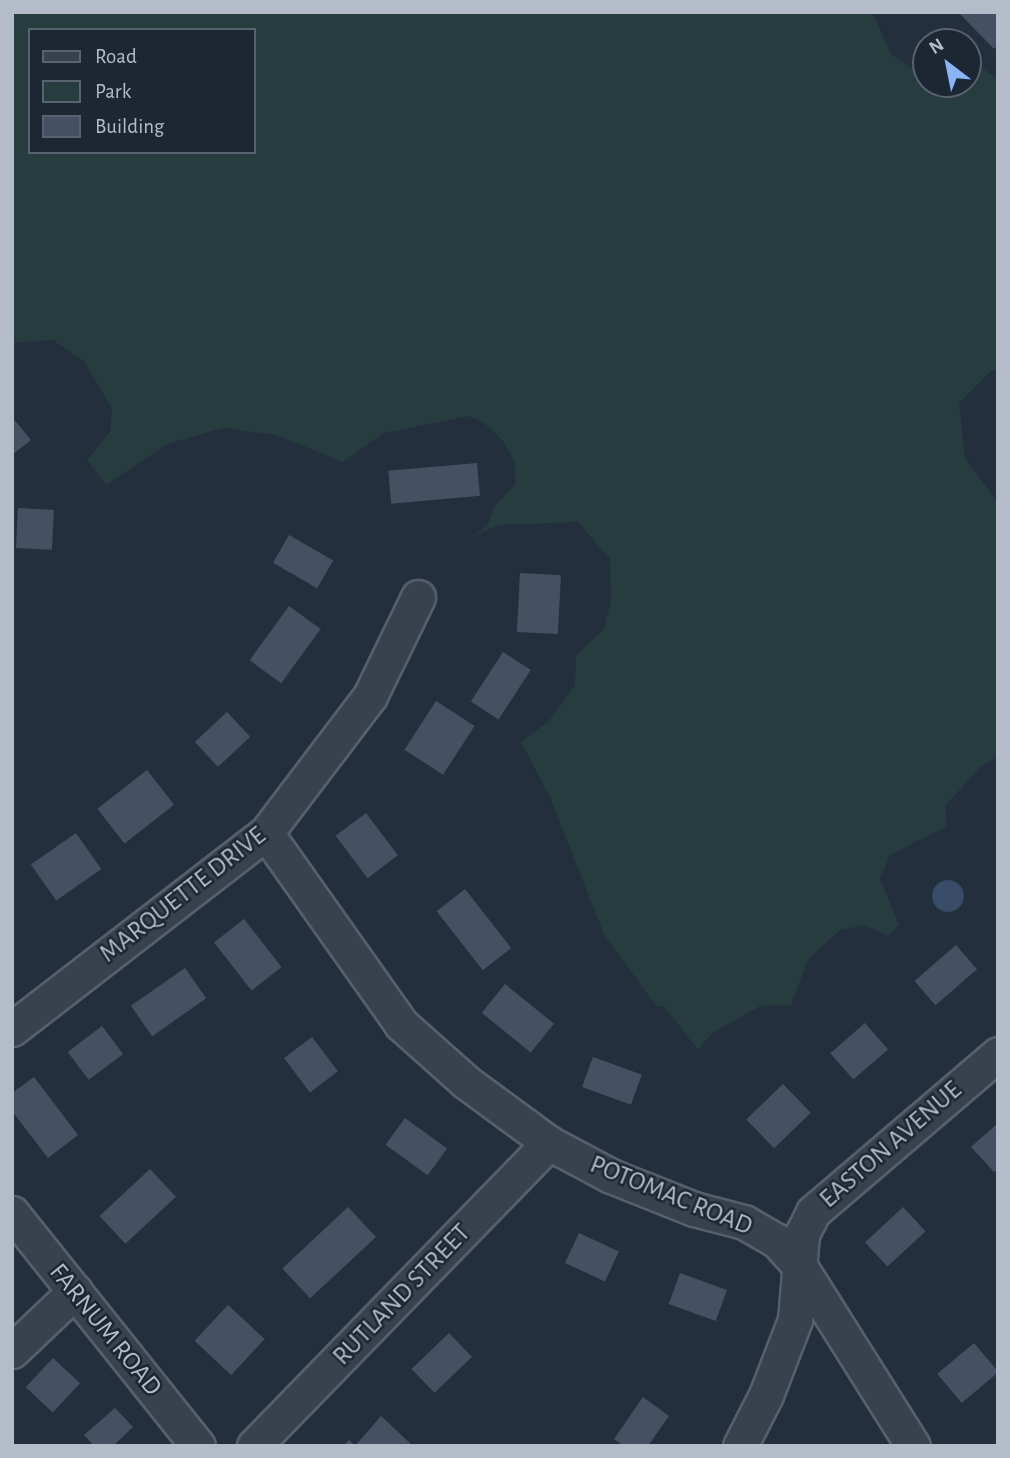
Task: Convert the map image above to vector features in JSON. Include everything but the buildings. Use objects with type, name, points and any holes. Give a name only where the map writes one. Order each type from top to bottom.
[{"type":"street","name":"MARQUETTE DRIVE","points":[[12,1029],[266,833],[370,696],[418,597]]},
{"type":"street","name":"POTOMAC ROAD","points":[[266,833],[403,1025],[466,1082],[549,1143],[611,1176],[694,1209],[744,1222],[777,1241],[801,1268],[881,1402],[913,1446]]},
{"type":"street","name":"EASTON AVENUE","points":[[740,1446],[766,1395],[795,1320],[802,1234],[813,1212],[998,1054]]},
{"type":"street","name":"RUTLAND STREET","points":[[254,1446],[549,1143]]},
{"type":"street","name":"FARNUM ROAD","points":[[12,1213],[198,1446]]},
{"type":"street","points":[[12,1351],[75,1291]]},
{"type":"green space","points":[[12,12],[872,12],[891,54],[912,69],[912,98],[982,98],[982,68],[998,79],[998,370],[991,371],[959,403],[965,458],[998,503],[998,757],[981,766],[945,806],[947,826],[890,855],[880,879],[899,924],[888,936],[865,925],[840,930],[808,959],[791,1005],[760,1006],[711,1034],[698,1050],[664,1006],[656,1006],[604,934],[549,795],[521,742],[549,721],[575,685],[576,656],[603,630],[611,602],[610,559],[578,522],[497,525],[471,538],[488,525],[494,507],[516,484],[514,461],[503,441],[483,422],[469,416],[384,433],[343,462],[276,435],[224,428],[167,444],[106,485],[87,460],[110,432],[112,409],[84,361],[53,340],[12,343]]},
{"type":"water","points":[[948,880],[959,885],[964,896],[959,907],[948,912],[937,907],[932,896],[937,885]]}]
